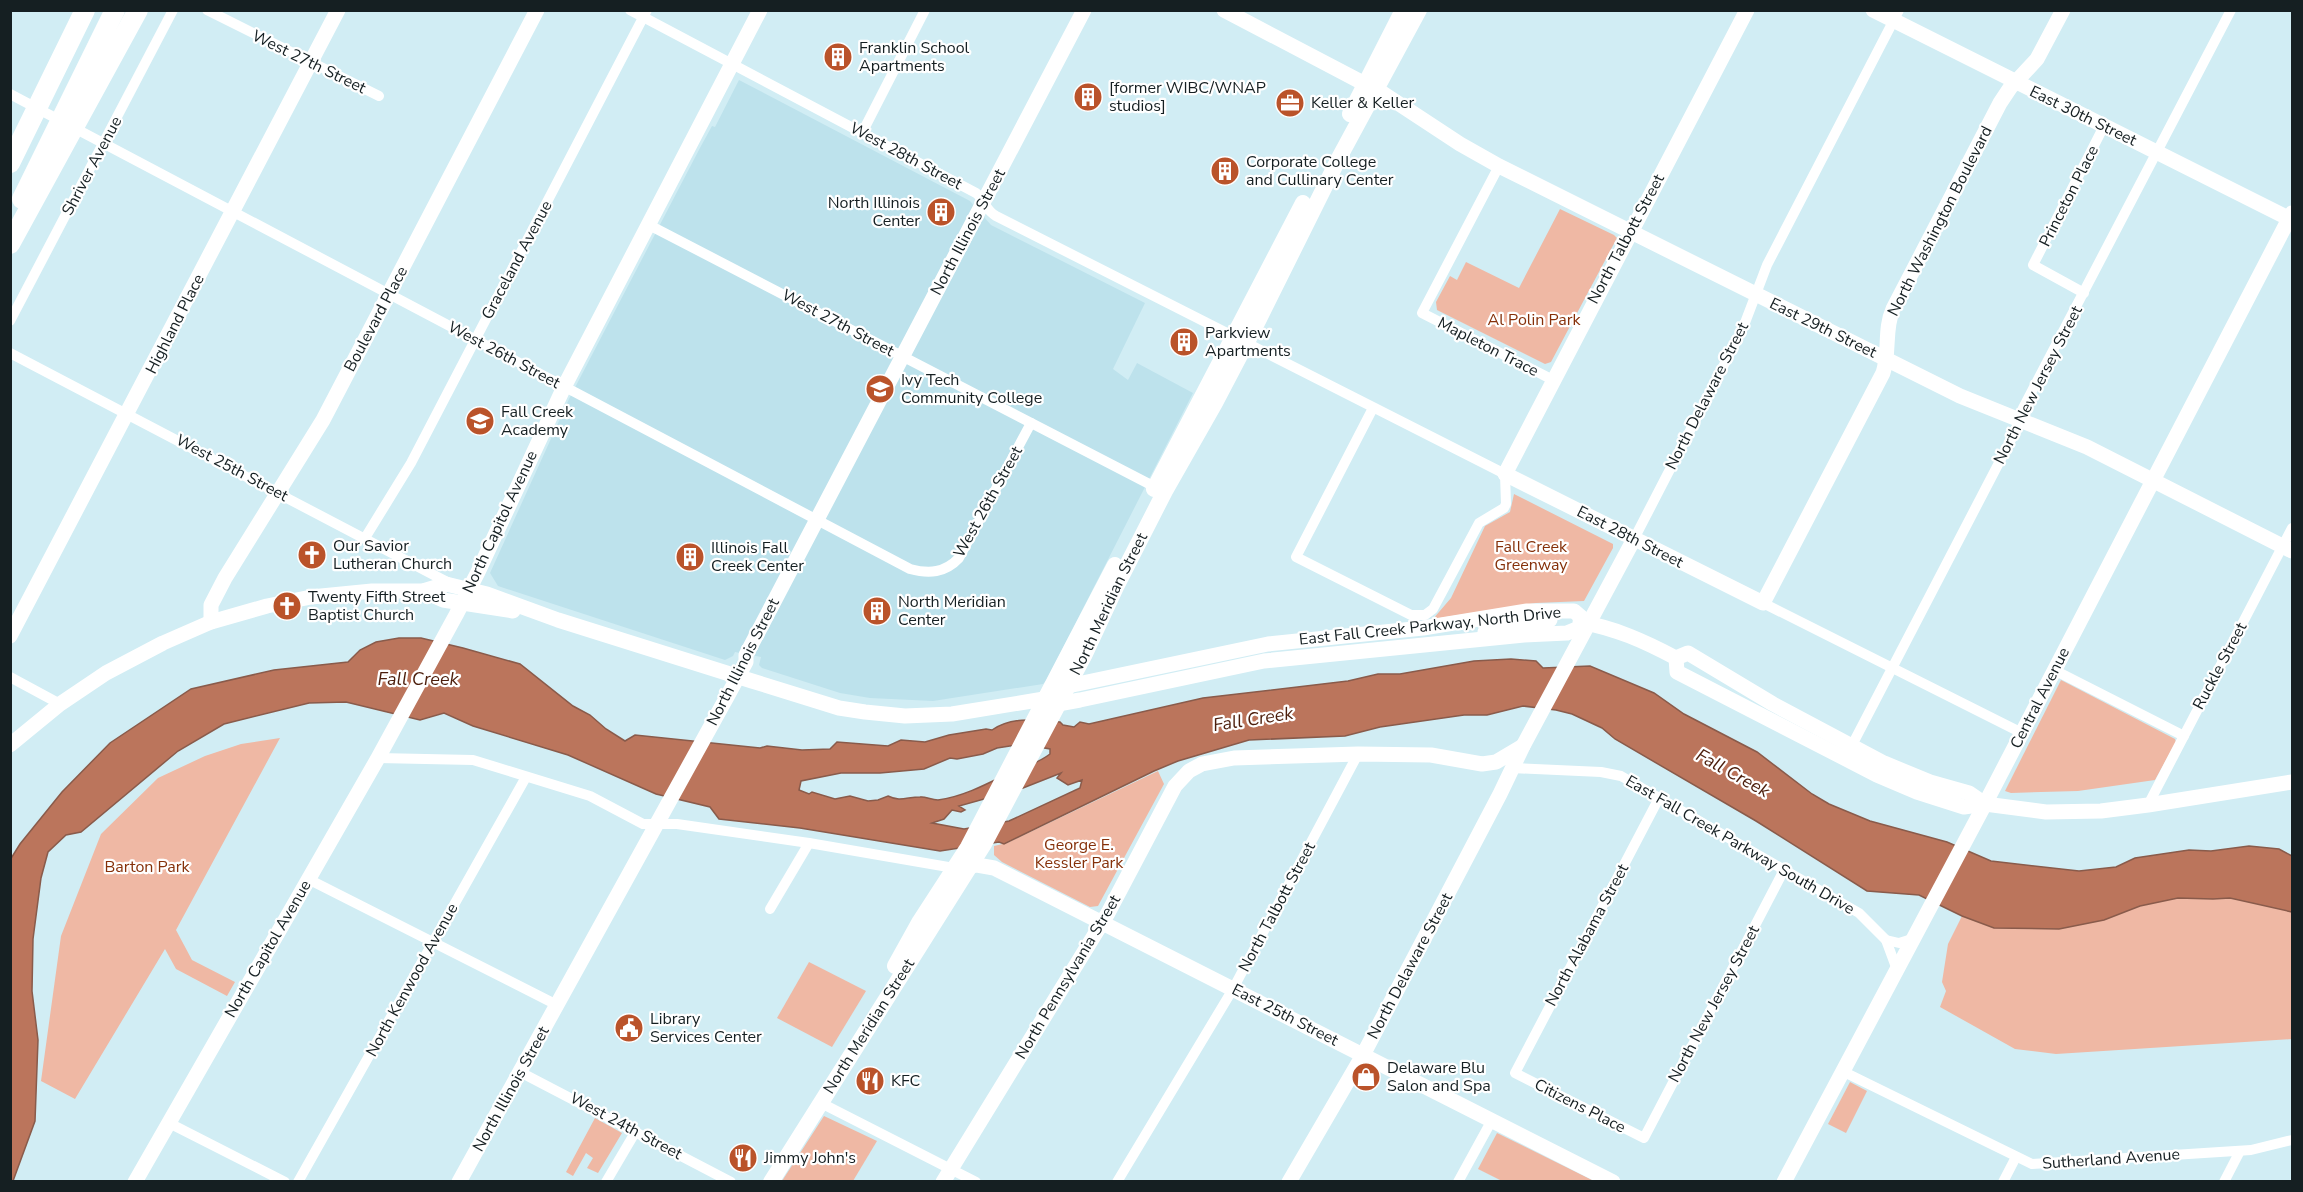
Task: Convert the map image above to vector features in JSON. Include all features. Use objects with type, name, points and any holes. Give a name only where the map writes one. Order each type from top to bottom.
[{"type":"highway","points":[[58,65],[80,10]]},
{"type":"highway","points":[[10,163],[85,10]]},
{"type":"highway","points":[[84,92],[115,10]]},
{"type":"highway","points":[[10,225],[84,92],[138,10]]},
{"type":"highway","points":[[10,244],[52,153]]},
{"type":"main road","name":"Highland Place","points":[[10,636],[338,10]]},
{"type":"main road","name":"Boulevard Place","points":[[211,622],[211,605],[225,578],[323,420],[537,10]]},
{"type":"main road","name":"North Capitol Avenue","points":[[135,1182],[378,758],[466,596],[564,387],[760,10]]},
{"type":"main road","name":"North Illinois Street","points":[[459,1182],[721,709],[746,662],[746,655],[1084,10]]},
{"type":"main road","name":"East 29th Street","points":[[1224,10],[1371,87],[1499,166],[1974,403],[2066,438],[2288,549]]},
{"type":"main road","name":"North Meridian Street","points":[[1371,87],[1403,10]]},
{"type":"main road","name":"North Meridian Street","points":[[1047,709],[1068,686],[1239,340],[1371,87],[1419,10]]},
{"type":"main road","name":"North Talbott Street","points":[[1505,474],[1747,10]]},
{"type":"main road","name":"East 30th Street","points":[[1873,10],[1896,16],[2015,83],[2291,217]]},
{"type":"main road","name":"North Washington Boulevard","points":[[1763,603],[1883,373],[1888,326],[1892,311],[2000,103],[2037,59],[2063,10]]},
{"type":"main road","name":"Central Avenue","points":[[1784,1182],[1896,967],[1985,804],[2291,217]]},
{"type":"main road","name":"North Meridian Street","points":[[771,1182],[971,865],[976,846],[1047,709],[1155,486],[1239,340]]},
{"type":"main road","name":"East 28th Street","points":[[1505,474],[1763,603]]},
{"type":"main road","name":"North Delaware Street","points":[[1289,1182],[1363,1055],[1500,794],[1524,743],[1634,539]]},
{"type":"main road","points":[[10,745],[60,704],[127,661],[211,622],[267,606],[310,597],[372,591],[423,591],[440,585],[453,585],[466,596]]},
{"type":"main road","points":[[423,591],[443,600],[466,596]]},
{"type":"main road","name":"East Fall Creek Parkway, North Drive","points":[[466,596],[558,620],[839,708],[905,716],[1047,709],[1264,661],[1456,641],[1567,633],[1589,624],[1574,611],[1527,612],[1424,628],[1268,644],[1068,686]]},
{"type":"main road","points":[[1589,624],[1610,628],[1634,637],[1676,658],[1688,653],[1773,704],[1852,746],[1916,777],[1969,793],[1985,804]]},
{"type":"main road","points":[[1676,658],[1677,672],[1844,760],[1907,788],[1964,807],[1985,804],[2024,810],[2072,812],[2148,805],[2292,782]]},
{"type":"main road","points":[[1482,764],[1496,762],[1524,743]]},
{"type":"main road","points":[[1358,754],[1431,755],[1482,764],[1494,770],[1498,778],[1500,794]]},
{"type":"main road","name":"North Pennsylvania Street","points":[[947,1175],[1103,922],[1179,781],[1189,771],[1207,762],[1233,758],[1358,754]]},
{"type":"main road","name":"North Meridian Street","points":[[758,1182],[889,977],[920,921],[954,868],[976,846]]},
{"type":"main road","name":"East 25th Street","points":[[954,868],[971,865],[989,866],[1613,1182]]},
{"type":"street","name":"Shriver Avenue","points":[[10,321],[173,10]]},
{"type":"street","name":"West 27th Street","points":[[207,10],[310,64],[379,96]]},
{"type":"street","name":"West 28th Street","points":[[630,10],[645,14],[732,64],[976,193],[981,197],[988,211],[996,216],[1239,340]]},
{"type":"street","points":[[862,133],[925,10]]},
{"type":"street","name":"North New Jersey Street","points":[[1844,760],[2015,432],[2023,408],[2231,10]]},
{"type":"street","name":"Graceland Avenue","points":[[365,538],[411,463],[645,14]]},
{"type":"street","name":"North Delaware Street","points":[[1634,539],[1743,328],[1767,265],[1896,16]]},
{"type":"street","name":"West 26th Street","points":[[10,94],[910,569],[926,572],[952,565],[966,548],[1031,423]]},
{"type":"street","name":"Princeton Place","points":[[2084,293],[2033,265],[2104,126]]},
{"type":"street","name":"Mapleton Trace","points":[[1499,166],[1422,313],[1553,380]]},
{"type":"street","name":"West 27th Street","points":[[649,225],[1155,486]]},
{"type":"street","name":"East 28th Street","points":[[1239,340],[1505,474]]},
{"type":"street","name":"West 25th Street","points":[[10,353],[453,585]]},
{"type":"street","name":"North Talbott Street","points":[[1373,408],[1296,557],[1411,615],[1422,616],[1432,609],[1479,523],[1504,508],[1506,504],[1505,474]]},
{"type":"street","name":"Ruckle Street","points":[[2148,805],[2288,549],[2292,528]]},
{"type":"street","name":"East 28th Street","points":[[1763,603],[2022,733]]},
{"type":"street","points":[[2054,670],[2184,736]]},
{"type":"street","points":[[10,677],[60,704]]},
{"type":"street","name":"North Talbott Street","points":[[1117,1182],[1233,989],[1358,754]]},
{"type":"street","points":[[378,758],[473,760],[590,796],[643,824],[662,818],[677,824],[809,843],[954,868]]},
{"type":"street","name":"East Fall Creek Parkway South Drive","points":[[1512,768],[1616,773],[1859,913],[1886,940],[1896,967]]},
{"type":"street","name":"North Kenwood Avenue","points":[[298,1182],[526,777]]},
{"type":"street","name":"North Alabama Street","points":[[1515,1073],[1659,798]]},
{"type":"street","points":[[770,909],[809,843]]},
{"type":"street","name":"North New Jersey Street","points":[[1644,1138],[1785,870]]},
{"type":"street","points":[[308,879],[557,1005]]},
{"type":"street","points":[[1886,940],[1899,943],[1914,937]]},
{"type":"street","name":"Sutherland Avenue","points":[[1842,1071],[2016,1158],[2037,1164],[2240,1151],[2259,1149],[2292,1140]]},
{"type":"street","name":"West 24th Street","points":[[520,1072],[731,1182]]},
{"type":"street","name":"Citizens Place","points":[[1515,1073],[1644,1138]]},
{"type":"street","points":[[821,1103],[947,1175],[976,1182]]},
{"type":"street","points":[[1458,1182],[1492,1120]]},
{"type":"street","points":[[169,1123],[285,1182]]},
{"type":"street","points":[[606,1182],[636,1131]]},
{"type":"street","points":[[2224,1182],[2240,1151]]},
{"type":"street","points":[[2003,1182],[2016,1158]]},
{"type":"shaded area","name":"Ivy Tech Community College","points":[[739,80],[970,201],[991,225],[1145,303],[1113,369],[1128,380],[1137,363],[1193,393],[1043,684],[933,701],[870,698],[840,693],[762,668],[759,665],[761,657],[735,652],[733,656],[725,660],[498,586],[490,573],[569,399],[701,146],[712,126],[715,127]]},
{"type":"green space","name":"Al Polin Park","points":[[1560,209],[1617,238],[1551,362],[1545,364],[1437,310],[1436,302],[1450,276],[1457,280],[1466,262],[1519,288]]},
{"type":"green space","name":"Fall Creek Greenway","points":[[1514,494],[1613,544],[1613,548],[1584,601],[1536,603],[1433,619],[1451,598],[1485,526],[1510,512]]},
{"type":"green space","points":[[2061,680],[2175,739],[2176,742],[2155,780],[2078,791],[2011,793],[2005,791]]},
{"type":"green space","name":"Barton Park","points":[[280,738],[176,930],[192,960],[235,982],[227,996],[176,969],[165,949],[75,1099],[41,1081],[61,936],[101,834],[158,778],[205,756],[241,744]]},
{"type":"green space","name":"George E. Kessler Park","points":[[1158,771],[1164,784],[1098,906],[1090,907],[1002,862],[994,855],[994,846],[1007,843]]},
{"type":"green space","points":[[2178,898],[2230,898],[2292,912],[2292,1039],[2056,1054],[2015,1049],[1940,1007],[1946,991],[1942,982],[1948,944],[1962,916],[1994,928],[2059,929],[2104,920],[2140,906]]},
{"type":"green space","points":[[809,962],[866,991],[832,1047],[777,1018]]},
{"type":"green space","points":[[1850,1082],[1867,1091],[1846,1133],[1828,1124]]},
{"type":"green space","points":[[824,1116],[877,1141],[853,1181],[782,1181]]},
{"type":"green space","points":[[595,1118],[622,1133],[598,1173],[587,1168],[593,1158],[586,1153],[573,1176],[566,1172]]},
{"type":"green space","points":[[1497,1133],[1594,1181],[1502,1181],[1478,1169]]},
{"type":"water","name":"Fall Creek","points":[[399,638],[421,638],[520,664],[573,706],[590,715],[625,741],[635,735],[802,750],[830,749],[837,742],[888,746],[901,740],[925,742],[949,735],[992,730],[1008,723],[1025,720],[1060,722],[1063,725],[1074,727],[1080,722],[1089,724],[1203,698],[1348,681],[1378,674],[1400,674],[1474,661],[1511,659],[1536,661],[1543,668],[1590,666],[1654,693],[1684,714],[1757,752],[1812,794],[1829,804],[1870,821],[1947,842],[1991,861],[2079,871],[2116,867],[2135,858],[2189,850],[2211,851],[2249,846],[2279,849],[2292,856],[2292,912],[2230,898],[2178,898],[2140,906],[2104,920],[2059,929],[1994,928],[1962,916],[1919,895],[1867,891],[1756,821],[1615,739],[1602,728],[1572,714],[1523,706],[1487,715],[1464,715],[1380,727],[1345,736],[1249,740],[1178,761],[1154,771],[1004,844],[999,842],[940,851],[800,828],[719,819],[710,807],[656,794],[568,755],[473,726],[444,713],[420,720],[346,702],[309,703],[224,724],[178,751],[81,832],[66,835],[48,852],[41,878],[33,939],[32,991],[38,1040],[35,1121],[11,1182],[10,860],[20,844],[62,792],[110,743],[191,689],[274,670],[348,662],[360,650],[376,642]],"holes":[[[1022,744],[1050,749],[1050,754],[980,787],[947,799],[935,800],[922,797],[900,799],[888,796],[868,801],[850,796],[835,799],[799,790],[801,781],[841,773],[880,773],[924,769],[950,758],[957,759],[983,754],[997,748]],[[1061,773],[1057,778],[1068,785],[1082,780],[1080,788],[1009,821],[964,829],[932,823],[944,819],[952,810],[961,812],[965,810],[959,806],[1023,788]]]},
{"type":"place","name":"Franklin School Apartments","points":[[838,57]]},
{"type":"place","name":"[former WIBC/WNAP studios]","points":[[1088,97]]},
{"type":"place","name":"Keller & Keller","points":[[1290,103]]},
{"type":"place","name":"Corporate College and Cullinary Center","points":[[1225,171]]},
{"type":"place","name":"North Illinois Center","points":[[941,212]]},
{"type":"place","name":"Parkview Apartments","points":[[1184,342]]},
{"type":"place","name":"Ivy Tech Community College","points":[[880,389]]},
{"type":"place","name":"Fall Creek Academy","points":[[480,421]]},
{"type":"place","name":"Our Savior Lutheran Church","points":[[312,555]]},
{"type":"place","name":"Illinois Fall Creek Center","points":[[690,557]]},
{"type":"place","name":"Twenty Fifth Street Baptist Church","points":[[287,606]]},
{"type":"place","name":"North Meridian Center","points":[[877,611]]},
{"type":"place","name":"Library Services Center","points":[[629,1028]]},
{"type":"place","name":"Delaware Blu Salon and Spa","points":[[1366,1077]]},
{"type":"place","name":"KFC","points":[[870,1081]]},
{"type":"place","name":"Jimmy John's","points":[[743,1158]]}]
